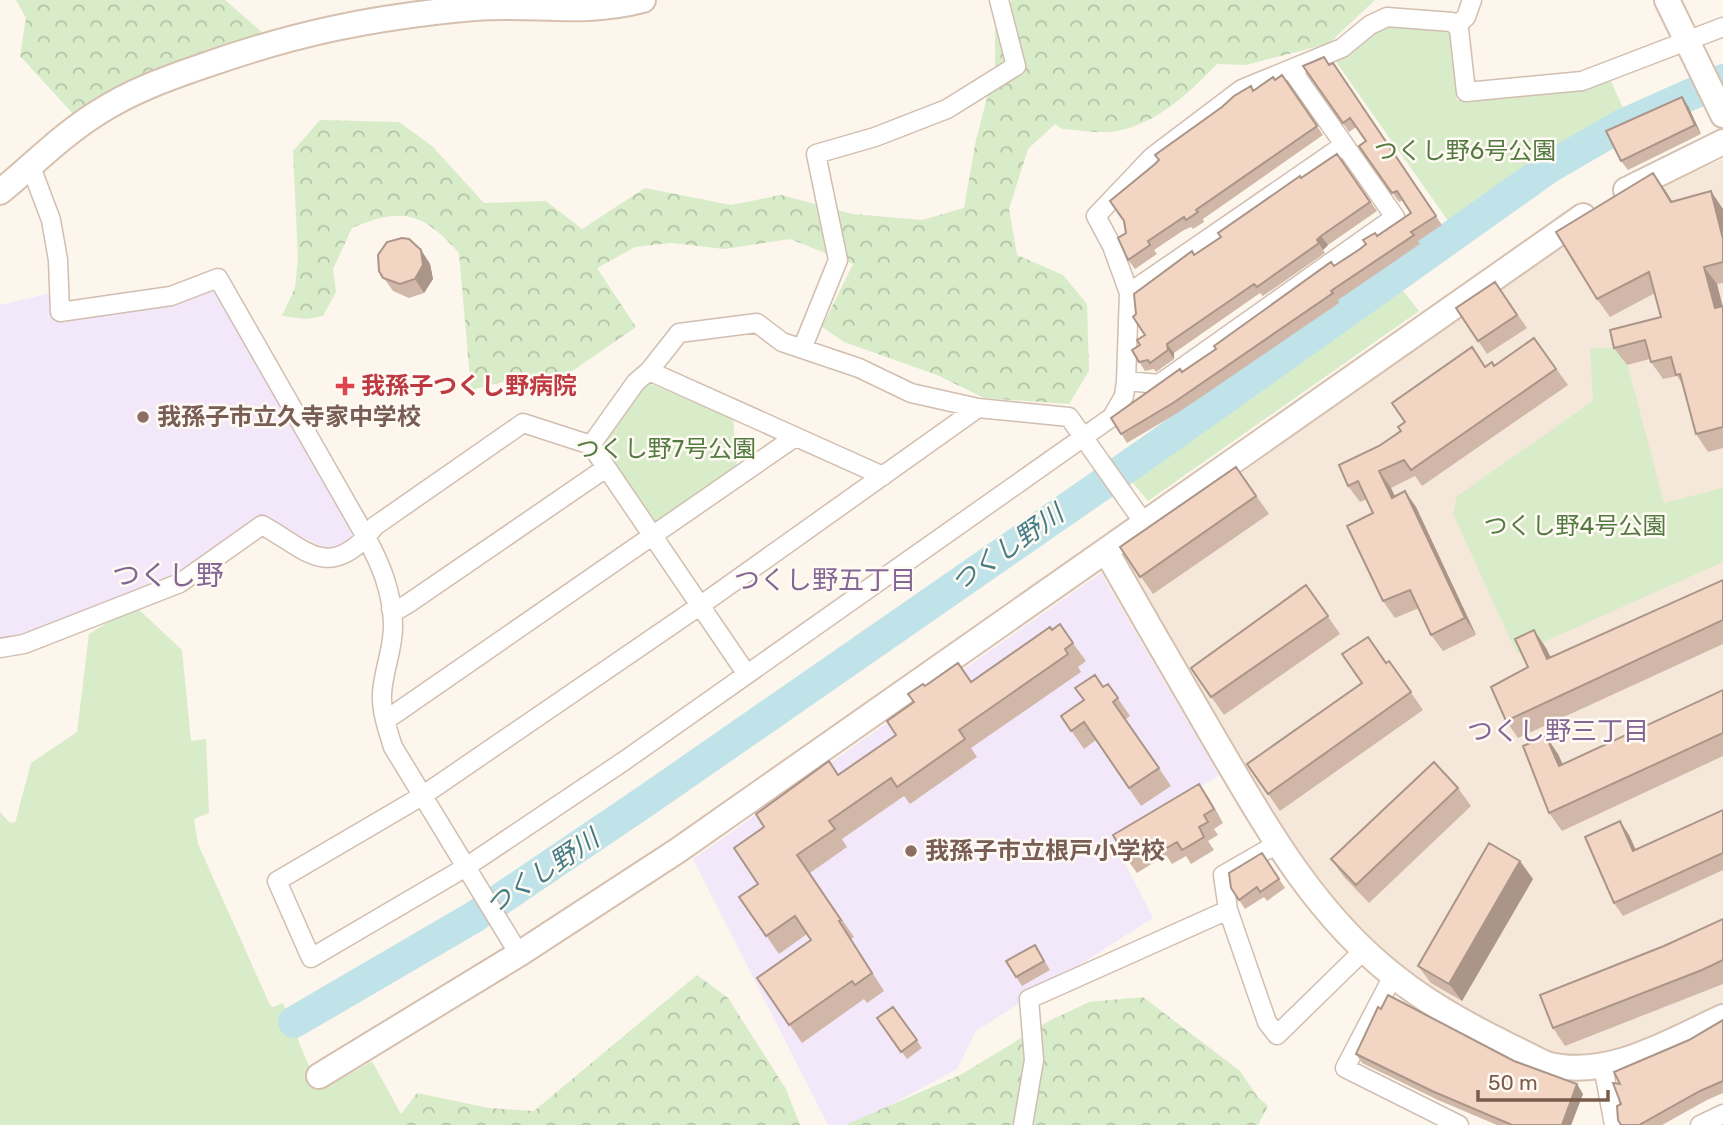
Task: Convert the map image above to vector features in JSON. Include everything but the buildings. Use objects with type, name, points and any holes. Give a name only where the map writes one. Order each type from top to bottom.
[{"type":"street","points":[[0,192],[66,135],[119,100],[176,75],[308,32],[429,12],[479,8],[569,11],[643,0]]},
{"type":"street","points":[[802,349],[838,260],[816,153],[875,137],[947,109],[1016,66],[999,0]]},
{"type":"street","points":[[1456,26],[1466,18],[1472,0]]},
{"type":"street","points":[[1667,0],[1723,115]]},
{"type":"street","points":[[978,408],[701,605],[422,796],[277,881],[311,958],[466,867],[624,761],[1112,417],[1124,396],[1129,293],[1112,246],[1096,216],[1152,157],[1242,89],[1342,48],[1370,25],[1387,17],[1452,22],[1456,26],[1466,92],[1583,81],[1689,43],[1723,27]]},
{"type":"street","points":[[1126,381],[1159,384],[1395,218],[1291,69]]},
{"type":"street","points":[[319,1076],[519,954],[677,851],[1611,198],[1723,142]]},
{"type":"street","points":[[1129,293],[1344,145]]},
{"type":"street","points":[[31,167],[51,220],[58,260],[60,312],[171,296],[218,278],[366,537],[387,580],[393,626],[382,696],[393,747],[519,954]]},
{"type":"street","points":[[591,445],[636,382],[649,371],[679,333],[757,323],[782,342],[859,368],[911,393],[978,408],[1069,417],[1144,523]]},
{"type":"street","points":[[649,371],[883,476]]},
{"type":"street","points":[[0,648],[24,644],[180,583],[262,525],[325,560],[339,559],[375,526],[523,423],[591,445],[746,673]]},
{"type":"street","points":[[386,720],[795,436]]},
{"type":"street","points":[[391,609],[399,609],[409,603],[606,468]]},
{"type":"street","points":[[1106,551],[1277,844],[1329,916],[1393,976],[1438,1009],[1546,1064],[1558,1067],[1603,1066],[1630,1059],[1723,1017]]},
{"type":"street","points":[[1277,844],[1223,876],[1228,910],[1266,1022],[1277,1035],[1364,950]]},
{"type":"street","points":[[1023,1125],[1034,1060],[1029,999],[1228,910]]},
{"type":"street","points":[[1393,976],[1345,1068],[1459,1125]]},
{"type":"street","points":[[1603,1066],[1614,1125]]},
{"type":"street","points":[[1702,1125],[1723,1114]]},
{"type":"shaded area","points":[[1723,159],[1723,1008],[1628,1052],[1564,1060],[1427,992],[1344,911],[1273,819],[1122,557],[1628,200]]},
{"type":"shaded area","name":"我孫子市立久寺家中学校","points":[[214,289],[355,539],[333,552],[259,516],[184,571],[73,615],[79,632],[15,656],[0,656],[0,305],[51,293],[55,319],[186,300]]},
{"type":"shaded area","name":"我孫子市立根戸小学校","points":[[1101,573],[1219,775],[1114,842],[1153,918],[976,1031],[957,1069],[853,1125],[828,1125],[693,859]]},
{"type":"green space","points":[[16,0],[225,0],[264,34],[74,115],[20,56],[26,18]]},
{"type":"green space","points":[[1012,0],[1375,0],[1328,44],[1246,65],[1217,64],[1184,96],[1146,121],[1117,131],[1104,132],[1062,129],[1055,124],[1028,149],[1009,209],[1017,255],[1063,275],[1087,304],[1089,371],[1069,404],[984,398],[937,375],[844,342],[822,327],[853,264],[790,239],[724,249],[671,243],[635,247],[597,268],[636,327],[568,374],[514,379],[471,390],[459,253],[434,229],[411,217],[385,217],[352,228],[333,269],[336,292],[323,316],[307,319],[282,316],[295,288],[298,258],[293,151],[320,120],[399,122],[432,146],[484,203],[546,201],[582,229],[645,188],[731,205],[781,195],[853,214],[922,220],[964,208],[976,140],[995,67],[995,30]]},
{"type":"green space","name":"つくし野6号公園","points":[[1387,24],[1447,29],[1452,34],[1457,100],[1585,90],[1611,81],[1626,115],[1520,176],[1451,225],[1334,59]]},
{"type":"green space","points":[[1400,287],[1419,311],[1148,501],[1127,476]]},
{"type":"green space","name":"つくし野4号公園","points":[[1590,348],[1623,348],[1664,503],[1723,488],[1723,562],[1517,654],[1453,514],[1457,496],[1593,401]]},
{"type":"green space","name":"つくし野7号公園","points":[[651,384],[733,419],[737,466],[657,522],[649,521],[603,454],[603,444],[643,386]]},
{"type":"green space","points":[[135,606],[182,650],[191,741],[206,739],[209,813],[194,819],[198,844],[270,1005],[273,1007],[283,1003],[317,1086],[342,1071],[343,1078],[372,1061],[407,1125],[0,1125],[0,812],[9,822],[15,823],[31,763],[77,732],[89,634]]},
{"type":"green space","points":[[697,975],[728,998],[786,1089],[800,1125],[393,1125],[417,1093],[489,1108],[534,1111]]},
{"type":"green space","points":[[1143,997],[1240,1071],[1257,1096],[1268,1106],[1258,1125],[845,1125],[962,1074],[1049,1021],[1089,1002]]},
{"type":"waterway","name":"つくし野川","points":[[294,1022],[474,917],[647,800],[1153,449],[1548,168],[1622,125],[1723,80]]},
{"type":"place","name":"我孫子つくし野病院","points":[[345,386]]},
{"type":"place","name":"我孫子市立久寺家中学校","points":[[143,417]]},
{"type":"place","name":"我孫子市立根戸小学校","points":[[911,851]]},
{"type":"district","name":"つくし野","points":[[168,575]]},
{"type":"district","name":"つくし野五丁目","points":[[825,580]]},
{"type":"district","name":"つくし野三丁目","points":[[1558,731]]}]
